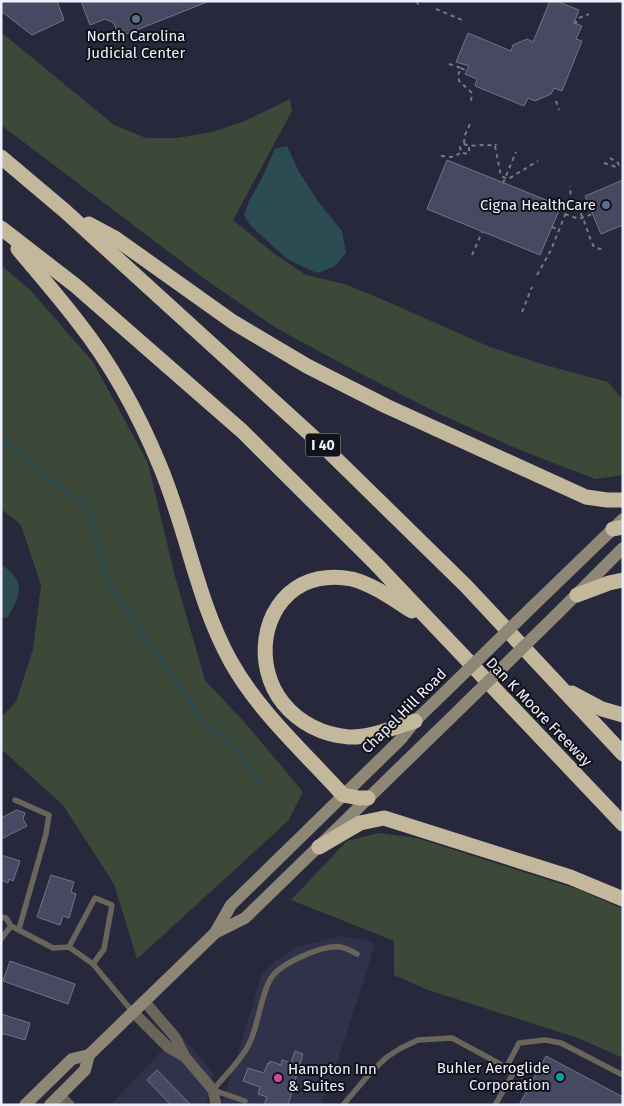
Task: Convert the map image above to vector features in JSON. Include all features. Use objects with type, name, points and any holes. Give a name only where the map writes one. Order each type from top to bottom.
[{"type":"highway","name":"I 40","points":[[1,157],[65,210],[322,445],[466,586],[623,754]]},
{"type":"highway","points":[[65,210],[115,238],[201,300],[247,330],[346,386],[586,497],[623,500]]},
{"type":"highway","points":[[1,228],[76,286],[242,432],[376,564],[431,623]]},
{"type":"highway","points":[[1,228],[79,323],[102,355],[131,404],[161,467],[206,606],[230,661],[243,683],[343,795],[368,798]]},
{"type":"highway","points":[[415,721],[360,737],[333,735],[315,728],[290,711],[277,695],[266,666],[265,638],[270,619],[286,597],[307,582],[334,577],[367,584],[431,623]]},
{"type":"highway","points":[[578,595],[609,583],[623,580]]},
{"type":"highway","name":"Dan K Moore Freeway","points":[[431,623],[623,824]]},
{"type":"highway","points":[[563,688],[602,709],[623,715]]},
{"type":"highway","points":[[319,847],[360,823],[384,818],[570,877],[623,899]]},
{"type":"main road","name":"Chapel Hill Road","points":[[25,1105],[72,1059],[88,1055],[215,933],[231,905],[401,739],[415,721],[619,525]]},
{"type":"main road","name":"Chapel Hill Road","points":[[215,933],[246,918],[578,595],[590,579],[623,548]]},
{"type":"main road","name":"Chapel Hill Road","points":[[50,1105],[85,1070],[88,1055]]},
{"type":"street","points":[[144,1001],[175,1037],[185,1057],[213,1090],[216,1105]]},
{"type":"street","points":[[132,1011],[168,1047],[185,1057]]},
{"type":"street","points":[[59,1096],[69,1105]]},
{"type":"lane","points":[[15,800],[49,815],[46,834],[19,929]]},
{"type":"lane","points":[[69,947],[94,898],[112,905],[104,949],[93,964]]},
{"type":"lane","points":[[1,917],[6,918],[11,926],[19,929],[26,935],[53,948],[69,947],[93,964],[132,1011]]},
{"type":"lane","points":[[1,939],[11,926]]},
{"type":"lane","points":[[245,1101],[213,1090],[250,1042],[268,984],[275,973],[301,956],[324,948],[339,947],[358,954]]},
{"type":"lane","points":[[343,1105],[371,1072],[387,1057],[418,1040],[452,1038],[522,1076]]},
{"type":"lane","points":[[506,1068],[518,1043],[545,1040],[561,1043],[623,1075]]},
{"type":"lane","points":[[495,1105],[514,1072]]},
{"type":"path","points":[[416,1],[417,4],[421,2],[426,5]]},
{"type":"path","points":[[436,9],[462,20]]},
{"type":"path","points":[[574,22],[589,14]]},
{"type":"path","points":[[449,64],[467,71]]},
{"type":"path","points":[[461,68],[458,75],[459,81],[472,92],[471,102]]},
{"type":"path","points":[[556,101],[559,110]]},
{"type":"path","points":[[441,156],[453,157],[460,152],[460,147],[464,144],[464,138],[470,124]]},
{"type":"path","points":[[464,144],[469,147],[488,144],[495,145],[501,176],[508,180],[538,161]]},
{"type":"path","points":[[460,152],[466,154],[469,152],[469,147]]},
{"type":"path","points":[[503,183],[516,152]]},
{"type":"path","points":[[604,163],[616,167],[619,165],[607,156]]},
{"type":"path","points":[[537,275],[571,200],[570,186]]},
{"type":"path","points":[[571,200],[579,208],[594,247],[604,248]]},
{"type":"path","points":[[565,214],[576,219],[592,214]]},
{"type":"path","points":[[552,227],[559,230]]},
{"type":"path","points":[[472,255],[482,232]]},
{"type":"path","points":[[522,312],[532,287]]},
{"type":"shaded area","points":[[1,32],[114,125],[146,138],[177,138],[212,132],[245,121],[290,99],[292,111],[233,220],[272,252],[306,275],[344,284],[370,294],[490,347],[545,365],[608,382],[623,400],[623,475],[595,479],[520,450],[444,416],[276,328],[202,277],[1,125]]},
{"type":"shaded area","points":[[287,146],[299,172],[320,204],[342,231],[346,253],[334,267],[317,273],[287,259],[250,225],[244,215],[275,149]]},
{"type":"shaded area","points":[[1,265],[32,292],[93,362],[148,463],[174,573],[205,680],[247,725],[303,792],[288,821],[137,959],[114,884],[63,805],[1,749],[1,717],[16,702],[33,649],[41,585],[21,525],[1,509]]},
{"type":"shaded area","points":[[1,564],[15,577],[19,589],[16,602],[7,618],[1,617]]},
{"type":"shaded area","points":[[379,833],[417,838],[580,890],[623,909],[623,1058],[578,1038],[428,990],[394,975],[394,941],[291,900],[347,841]]},
{"type":"shaded area","points":[[342,936],[372,942],[375,945],[339,1057],[321,1105],[222,1105],[262,974],[273,963],[296,947]]},
{"type":"shaded area","points":[[182,1036],[214,1074],[206,1105],[110,1105],[160,1053]]},
{"type":"building","points":[[1,1],[57,1],[64,20],[32,35],[1,11]]},
{"type":"building","name":"North Carolina Judicial Center","points":[[81,1],[207,2],[119,37],[114,23],[105,19],[90,25]]},
{"type":"building","points":[[550,1],[556,1],[579,10],[574,23],[582,26],[576,39],[582,41],[562,91],[554,88],[551,94],[535,101],[528,98],[524,106],[475,86],[477,79],[465,74],[469,66],[456,62],[468,33],[511,51],[513,45],[527,39],[533,42]]},
{"type":"building","points":[[447,160],[561,206],[540,255],[427,209]]},
{"type":"building","name":"Cigna HealthCare","points":[[623,180],[623,225],[601,234],[585,196]]},
{"type":"building","points":[[17,810],[25,813],[23,819],[27,826],[1,839],[1,818]]},
{"type":"building","points":[[1,855],[20,861],[13,881],[9,879],[8,883],[1,880]]},
{"type":"building","points":[[51,875],[74,882],[71,892],[76,894],[69,918],[63,916],[60,925],[37,917]]},
{"type":"building","points":[[10,961],[75,984],[68,1004],[3,981]]},
{"type":"building","points":[[1,1014],[30,1023],[25,1040],[1,1033]]},
{"type":"building","name":"Hampton Inn & Suites","points":[[295,1051],[303,1054],[288,1105],[264,1105],[267,1097],[258,1094],[260,1087],[243,1081],[248,1068],[264,1073],[270,1061],[281,1065],[282,1060],[291,1063]]},
{"type":"building","name":"Buhler Aeroglide Corporation","points":[[546,1056],[623,1097],[621,1105],[519,1105]]},
{"type":"building","points":[[157,1070],[191,1105],[171,1105],[147,1080]]},
{"type":"waterway","points":[[1,438],[88,508],[106,574],[119,601],[167,667],[202,720],[242,756],[260,783]]},
{"type":"place","name":"North Carolina Judicial Center","points":[[136,19]]},
{"type":"place","name":"Cigna HealthCare","points":[[606,205]]},
{"type":"place","name":"Buhler Aeroglide Corporation","points":[[560,1077]]},
{"type":"place","name":"Hampton Inn & Suites","points":[[278,1078]]}]
